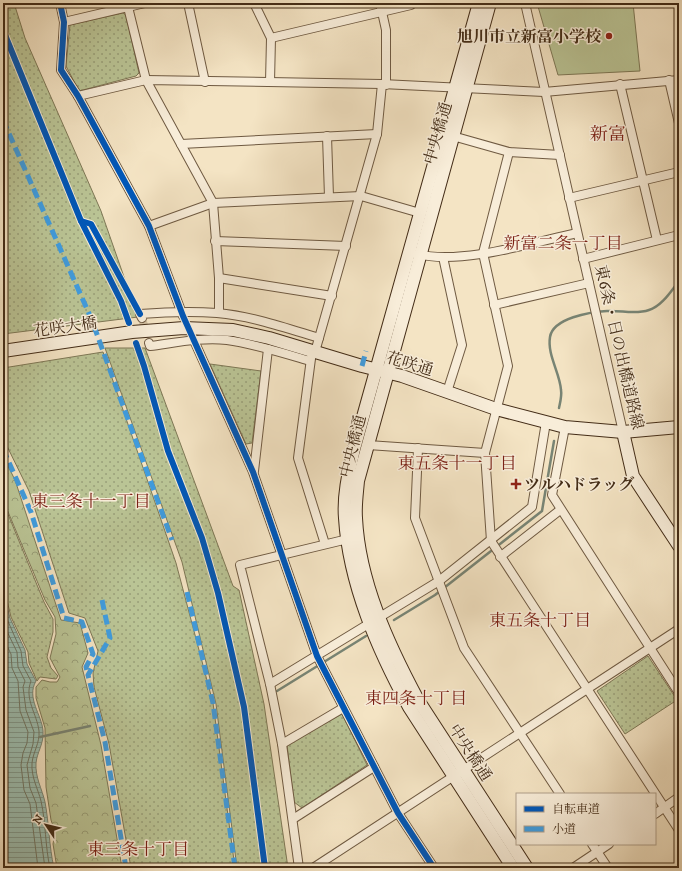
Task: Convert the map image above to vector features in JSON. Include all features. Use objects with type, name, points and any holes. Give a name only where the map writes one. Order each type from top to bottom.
[{"type":"street","points":[[60,3],[64,22],[61,70],[78,96],[149,226],[182,313]]},
{"type":"street","points":[[64,22],[127,5],[146,3]]},
{"type":"street","points":[[188,3],[205,82]]},
{"type":"street","points":[[254,3],[271,38],[270,82]]},
{"type":"street","points":[[271,38],[381,7],[411,5],[412,3]]},
{"type":"street","name":"中央橋通","points":[[462,87],[479,3]]},
{"type":"street","name":"中央橋通","points":[[353,538],[344,517],[346,488],[354,449],[382,371],[462,87],[490,3]]},
{"type":"street","name":"東6条・日の出橋道路線","points":[[525,3],[544,92],[560,155],[633,476],[678,541]]},
{"type":"street","points":[[127,5],[146,80],[212,204],[218,278],[219,313]]},
{"type":"street","points":[[325,544],[298,458],[312,355],[332,296],[377,134],[384,84],[386,30],[381,7]]},
{"type":"street","points":[[78,96],[146,80],[384,84],[544,92],[620,84],[679,80]]},
{"type":"street","points":[[669,80],[679,123]]},
{"type":"street","points":[[620,84],[657,240]]},
{"type":"street","points":[[180,144],[377,134]]},
{"type":"street","points":[[449,135],[509,152],[560,155]]},
{"type":"street","name":"中央橋通","points":[[415,253],[420,213],[449,135]]},
{"type":"street","points":[[327,136],[329,197]]},
{"type":"street","points":[[509,152],[483,253],[508,366],[485,453],[495,549],[654,793]]},
{"type":"street","points":[[569,198],[679,172]]},
{"type":"street","points":[[149,226],[212,204],[329,197],[361,196],[420,213]]},
{"type":"street","points":[[415,253],[443,257],[483,253],[577,234]]},
{"type":"street","points":[[583,259],[679,235]]},
{"type":"street","points":[[215,241],[346,246]]},
{"type":"street","points":[[443,257],[462,345],[447,392]]},
{"type":"street","points":[[218,278],[332,296]]},
{"type":"street","points":[[494,305],[589,283]]},
{"type":"street","points":[[142,318],[140,314],[219,313],[268,322],[319,338]]},
{"type":"street","name":"花咲通","points":[[132,332],[184,328],[233,330],[269,338],[312,355],[382,371],[496,409],[565,427],[623,432],[679,427]]},
{"type":"street","name":"花咲大橋","points":[[3,351],[132,332]]},
{"type":"street","points":[[149,343],[150,346],[194,339],[225,340],[268,349],[312,355]]},
{"type":"street","points":[[194,339],[254,472],[320,662],[398,813],[434,868]]},
{"type":"street","points":[[254,472],[268,349]]},
{"type":"street","name":"中央橋通","points":[[382,371],[368,445],[358,481],[353,538],[353,570],[375,619],[400,691],[527,868]]},
{"type":"street","points":[[495,549],[532,507],[546,422]]},
{"type":"street","points":[[565,427],[552,495],[560,510],[679,693]]},
{"type":"street","points":[[368,445],[485,453]]},
{"type":"street","points":[[418,448],[414,518],[464,648],[559,793]]},
{"type":"street","points":[[270,684],[320,662],[375,619],[441,587],[495,549],[560,510]]},
{"type":"street","points":[[299,868],[282,744],[270,684],[240,565],[353,538]]},
{"type":"street","points":[[313,868],[679,629]]},
{"type":"street","points":[[282,744],[343,708]]},
{"type":"street","points":[[292,819],[374,767]]},
{"type":"street","name":"中央橋通","points":[[458,773],[513,868]]},
{"type":"street","points":[[656,796],[679,830]]},
{"type":"street","points":[[656,813],[679,797]]},
{"type":"street","points":[[593,845],[608,868]]},
{"type":"street","points":[[573,868],[608,845]]},
{"type":"green space","points":[[3,3],[14,3],[25,38],[101,211],[138,317],[3,334]]},
{"type":"green space","name":"旭川市立新富小学校","points":[[537,3],[633,3],[640,71],[558,75]]},
{"type":"green space","points":[[123,13],[126,15],[139,73],[136,76],[79,91],[66,66],[70,25]]},
{"type":"green space","points":[[105,348],[145,348],[233,586],[239,590],[264,704],[288,868],[237,868],[216,704],[182,562]]},
{"type":"green space","points":[[103,352],[176,563],[213,703],[235,868],[131,868],[109,744],[94,687],[93,673],[98,651],[85,618],[69,613],[29,491],[3,438],[3,368]]},
{"type":"green space","points":[[210,364],[261,371],[252,443],[246,444]]},
{"type":"green space","points":[[3,456],[15,480],[61,620],[80,623],[88,653],[82,667],[101,745],[122,868],[57,868],[53,844],[55,832],[51,820],[46,787],[45,728],[36,698],[36,687],[42,680],[57,682],[60,677],[50,658],[56,634],[55,617],[45,600],[6,507],[3,497]]},
{"type":"green space","points":[[3,502],[44,602],[53,619],[53,632],[47,657],[51,668],[58,676],[56,679],[40,677],[37,681],[29,663],[28,652],[11,617],[3,584]]},
{"type":"green space","points":[[648,656],[677,700],[625,734],[597,691]]},
{"type":"green space","points":[[342,714],[367,765],[302,808],[294,802],[287,745]]},
{"type":"water","points":[[3,589],[10,618],[25,650],[27,664],[36,681],[33,687],[33,694],[35,706],[42,725],[43,736],[36,768],[45,802],[54,868],[3,868]]},
{"type":"waterway","points":[[559,408],[561,395],[560,384],[550,350],[550,337],[553,330],[558,325],[573,317],[591,313],[649,310],[662,302],[679,281]]},
{"type":"waterway","points":[[394,620],[435,595],[542,511],[554,441]]},
{"type":"waterway","points":[[277,691],[366,636]]},
{"type":"waterway","points":[[40,737],[90,726]]},
{"type":"tunnel","points":[[142,318],[149,343]]},
{"type":"marked path","points":[[3,120],[91,318],[172,540]]},
{"type":"marked path","points":[[362,366],[366,351]]},
{"type":"marked path","points":[[3,449],[31,512],[64,618],[82,622],[93,654],[86,667],[88,675]]},
{"type":"marked path","points":[[187,592],[213,703],[235,868]]},
{"type":"marked path","points":[[102,600],[110,638],[88,675],[105,742],[126,868]]},
{"type":"cycle path","points":[[60,3],[64,22],[61,70],[78,96],[149,226],[183,316],[253,472],[317,656],[398,813],[434,868]]},
{"type":"cycle path","points":[[3,30],[81,221],[121,301],[129,323]]},
{"type":"cycle path","points":[[81,221],[91,224],[140,314]]},
{"type":"cycle path","points":[[136,343],[168,451],[202,538],[218,593],[244,707],[265,868]]},
{"type":"place","name":"旭川市立新富小学校","points":[[609,36]]},
{"type":"place","name":"ツルハドラッグ","points":[[516,484]]},
{"type":"district","name":"新富","points":[[608,134]]},
{"type":"district","name":"新富二条一丁目","points":[[563,243]]},
{"type":"district","name":"東五条十一丁目","points":[[457,463]]},
{"type":"district","name":"東三条十一丁目","points":[[91,501]]},
{"type":"district","name":"東五条十丁目","points":[[540,620]]},
{"type":"district","name":"東四条十丁目","points":[[416,698]]},
{"type":"district","name":"東三条十丁目","points":[[138,849]]}]
